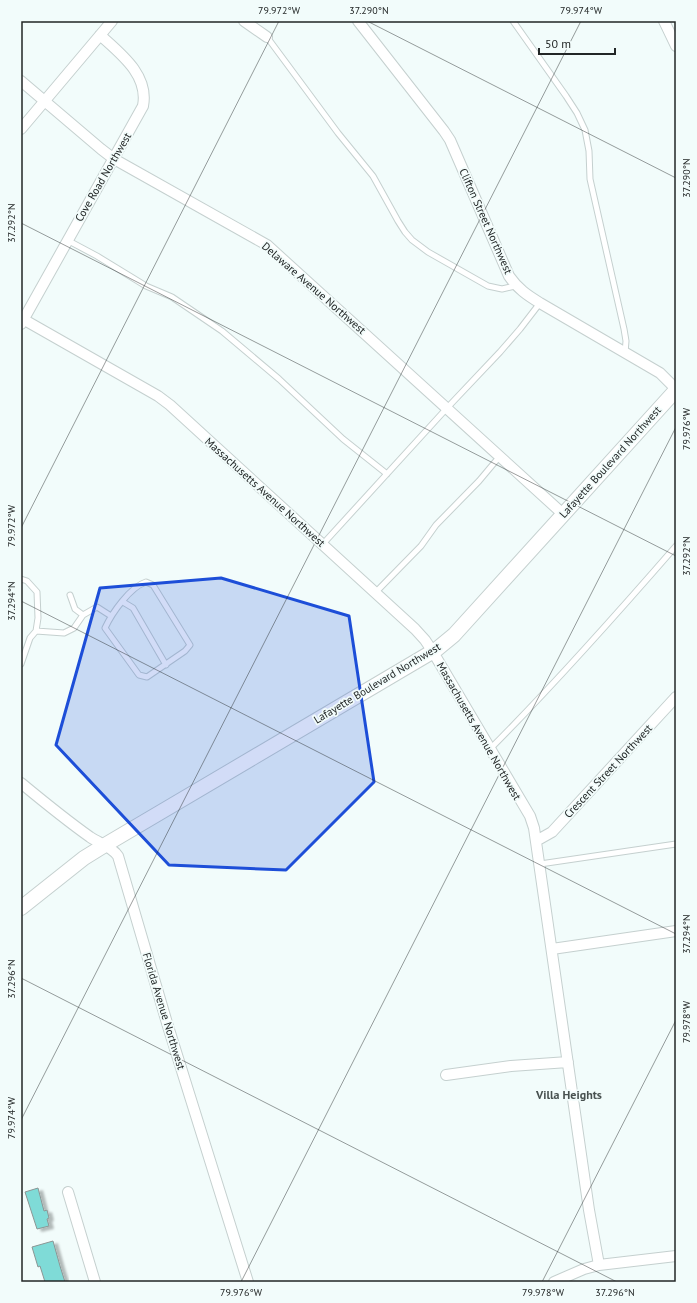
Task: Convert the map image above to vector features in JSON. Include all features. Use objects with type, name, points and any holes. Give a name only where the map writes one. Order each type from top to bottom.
[{"type":"main road","name":"Lafayette Boulevard Northwest","points":[[21,908],[84,858],[433,652],[454,635],[676,389]]},
{"type":"street","points":[[21,129],[112,21]]},
{"type":"street","points":[[244,21],[267,37]]},
{"type":"street","name":"Clifton Street Northwest","points":[[358,21],[444,130],[450,140],[515,286],[540,303],[660,373],[676,389]]},
{"type":"street","points":[[664,21],[676,46]]},
{"type":"street","name":"Cove Road Northwest","points":[[22,320],[143,106],[145,98],[144,89],[140,79],[129,63],[100,35]]},
{"type":"street","name":"Delaware Avenue Northwest","points":[[21,81],[114,159],[267,245],[563,514]]},
{"type":"street","name":"Massachusetts Avenue Northwest","points":[[22,320],[158,396],[170,405],[415,629],[433,652],[530,816],[534,828],[589,1210],[599,1265]]},
{"type":"street","name":"Crescent Street Northwest","points":[[536,841],[552,832],[676,697]]},
{"type":"street","name":"Florida Avenue Northwest","points":[[21,783],[91,838],[116,853],[118,856],[167,1023],[248,1282]]},
{"type":"street","points":[[552,948],[676,931]]},
{"type":"street","points":[[446,1075],[511,1066],[568,1062]]},
{"type":"street","points":[[68,1192],[95,1282]]},
{"type":"street","points":[[554,1282],[584,1269],[599,1265],[676,1256]]},
{"type":"lane","points":[[513,21],[566,96],[577,113],[585,130],[589,151],[590,179],[624,329],[626,341],[625,353]]},
{"type":"lane","points":[[267,37],[333,127],[373,176],[398,221],[412,240],[428,252],[488,286],[502,289],[515,286]]},
{"type":"lane","points":[[67,240],[97,256],[146,286],[172,297],[222,331],[279,379],[343,439],[387,474]]},
{"type":"lane","points":[[322,545],[500,352],[540,303]]},
{"type":"lane","points":[[376,593],[421,546],[436,525],[479,481],[500,456]]},
{"type":"lane","points":[[490,749],[523,716],[635,594],[676,546]]},
{"type":"lane","points":[[21,579],[27,582],[37,592],[38,618],[36,631],[30,638],[21,664]]},
{"type":"lane","points":[[146,582],[153,585],[190,646],[166,665],[147,677],[139,675],[105,628],[111,616],[123,602],[138,585],[146,582]]},
{"type":"lane","points":[[70,595],[75,609],[83,615]]},
{"type":"lane","points":[[123,602],[132,608],[166,665]]},
{"type":"lane","points":[[36,631],[64,633],[74,628],[83,615],[97,607],[111,616]]},
{"type":"lane","points":[[540,864],[676,844]]},
{"type":"highlighted area","points":[[221,578],[349,616],[374,782],[286,870],[169,865],[56,745],[100,588]]},
{"type":"building","points":[[38,1188],[44,1211],[47,1210],[49,1226],[37,1229],[25,1192]]},
{"type":"building","points":[[53,1241],[65,1282],[45,1282],[40,1266],[38,1267],[32,1247]]},
{"type":"district","name":"Villa Heights","points":[[569,1095]]}]
